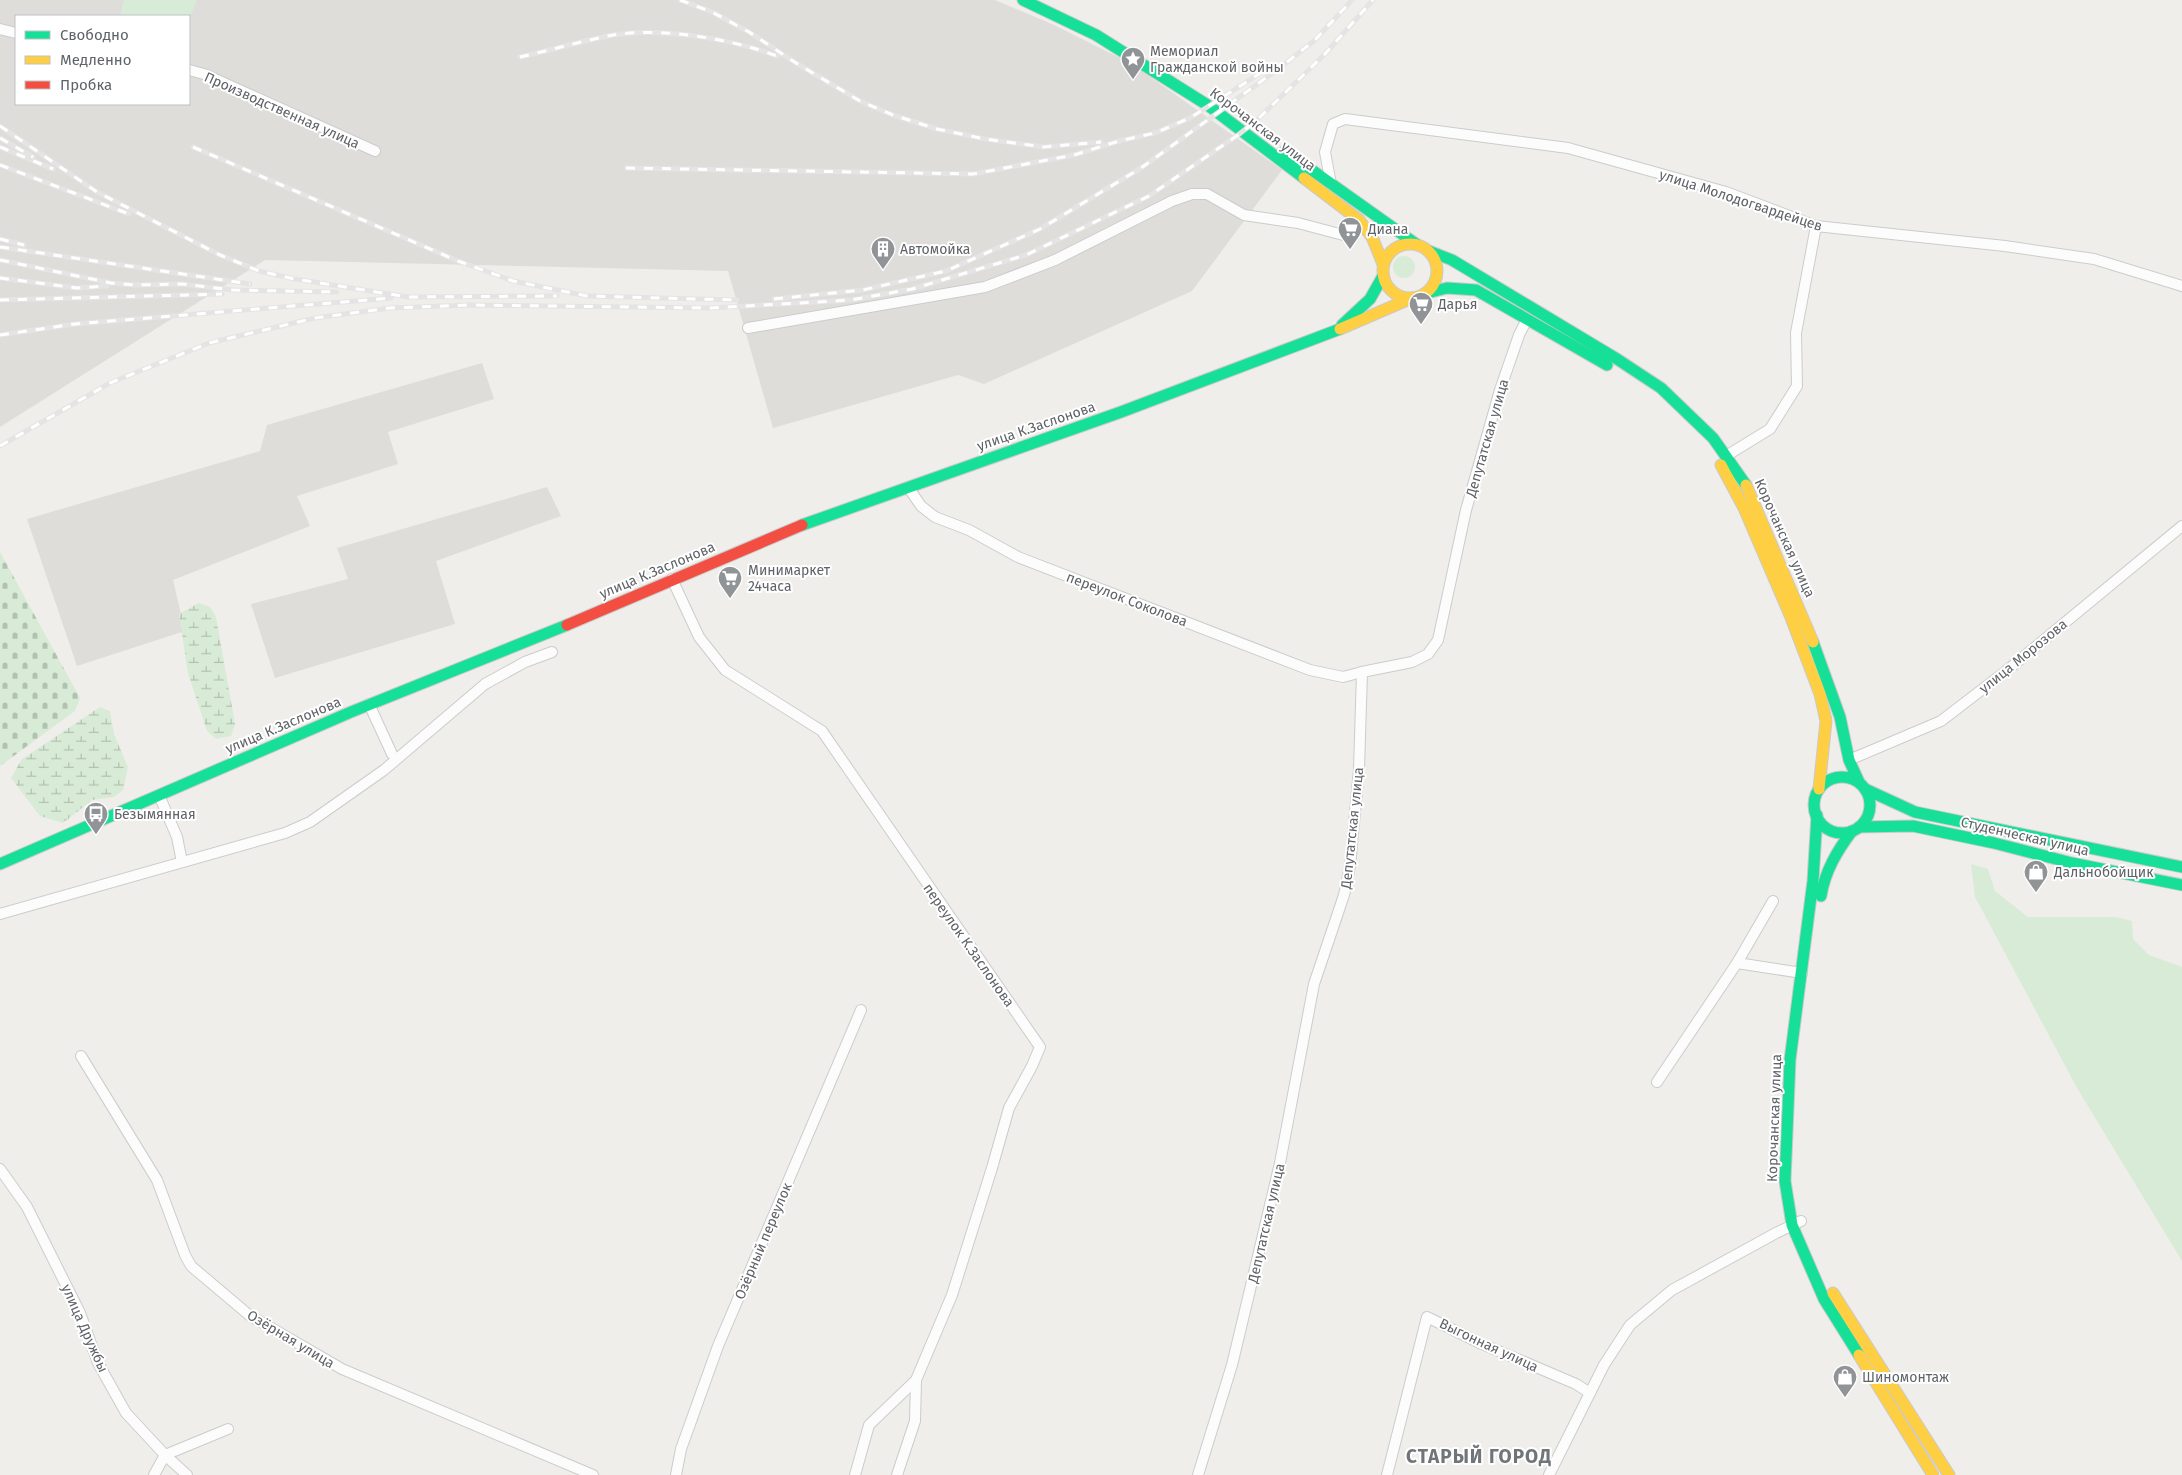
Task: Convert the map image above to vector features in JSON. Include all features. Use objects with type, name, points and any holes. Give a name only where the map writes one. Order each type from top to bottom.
[{"type":"main road","name":"Корочанская улица","points":[[1023,0],[1096,35],[1209,106],[1354,216],[1372,237],[1383,264]]},
{"type":"main road","name":"Корочанская улица","points":[[1046,0],[1100,27],[1217,100],[1416,244]]},
{"type":"main road","points":[[1404,244],[1416,244],[1429,251],[1434,259],[1437,272],[1435,282],[1427,293],[1412,298],[1404,298],[1393,293],[1383,276],[1383,264],[1389,253],[1404,244]]},
{"type":"main road","name":"Корочанская улица","points":[[1429,251],[1452,260],[1617,359],[1661,388],[1713,438],[1743,481],[1756,506],[1800,609],[1835,701],[1849,760],[1862,786]]},
{"type":"main road","name":"улица К.Заслонова","points":[[1336,330],[1356,314],[1370,299],[1383,276]]},
{"type":"main road","name":"Корочанская улица","points":[[1427,293],[1447,288],[1476,290],[1611,367],[1657,397],[1679,415],[1706,444],[1730,478],[1790,615],[1820,694],[1826,722],[1819,789]]},
{"type":"main road","name":"улица К.Заслонова","points":[[0,864],[369,704],[519,645],[786,531],[1121,412],[1362,321],[1412,298]]},
{"type":"main road","points":[[1842,777],[1862,786],[1869,796],[1869,813],[1855,829],[1835,832],[1827,828],[1816,815],[1816,797],[1819,789],[1834,778],[1842,777]]},
{"type":"main road","name":"Студенческая улица","points":[[1862,786],[1915,812],[2182,867]]},
{"type":"main road","name":"Корочанская улица","points":[[1816,815],[1813,881],[1790,1060],[1785,1181],[1796,1223],[1824,1299],[1933,1475]]},
{"type":"main road","name":"Студенческая улица","points":[[1855,829],[1913,826],[1994,843],[2072,863],[2182,885]]},
{"type":"main road","name":"Корочанская улица","points":[[1855,829],[1840,845],[1822,881],[1799,1061],[1794,1179],[1796,1223],[1833,1294],[1949,1475]]},
{"type":"street","points":[[0,29],[15,33]]},
{"type":"street","name":"Производственная улица","points":[[190,70],[204,74],[375,151]]},
{"type":"street","name":"улица Молодогвардейцев","points":[[1331,184],[1325,152],[1333,124],[1345,119],[1568,148],[1726,192],[1816,226],[2005,246],[2094,259],[2182,286]]},
{"type":"street","points":[[748,328],[985,287],[1055,260],[1172,201],[1192,194],[1207,194],[1244,215],[1298,222],[1346,236],[1363,225]]},
{"type":"street","points":[[1726,456],[1770,429],[1797,386],[1796,333],[1816,226]]},
{"type":"street","name":"Депутатская улица","points":[[1198,1475],[1232,1364],[1263,1236],[1296,1087],[1314,984],[1321,960],[1338,917],[1346,886],[1350,866],[1359,769],[1362,672],[1412,662],[1428,654],[1438,640],[1466,510],[1500,390],[1519,335],[1527,318]]},
{"type":"street","name":"переулок Соколова","points":[[908,487],[921,506],[935,517],[969,530],[1018,557],[1310,670],[1342,677],[1362,672]]},
{"type":"street","name":"улица Морозова","points":[[1849,760],[1941,721],[2005,672],[2182,526]]},
{"type":"street","name":"переулок К.Заслонова","points":[[672,579],[699,637],[725,670],[822,731],[1040,1047],[1009,1108],[952,1295],[916,1380],[915,1421],[897,1475]]},
{"type":"street","points":[[519,645],[525,662]]},
{"type":"street","points":[[0,914],[285,833],[310,822],[384,770],[485,684],[525,662],[552,652]]},
{"type":"street","points":[[369,704],[392,754]]},
{"type":"street","points":[[159,795],[177,837],[182,862]]},
{"type":"street","points":[[1657,1082],[1737,963],[1773,901]]},
{"type":"street","points":[[1737,963],[1802,973]]},
{"type":"street","name":"Озёрный переулок","points":[[676,1475],[680,1449],[718,1346],[861,1010]]},
{"type":"street","name":"Озёрная улица","points":[[81,1056],[157,1180],[185,1255],[191,1266],[249,1315],[342,1369],[593,1475]]},
{"type":"street","name":"улица Дружбы","points":[[0,1169],[28,1207],[80,1313],[98,1363],[126,1413],[165,1455],[187,1475]]},
{"type":"street","points":[[1549,1475],[1604,1365],[1630,1325],[1672,1290],[1796,1223]]},
{"type":"street","name":"Выгонная улица","points":[[1387,1475],[1427,1317],[1482,1344],[1576,1384],[1590,1393]]},
{"type":"street","name":"переулок К.Заслонова","points":[[854,1475],[869,1425],[916,1380]]},
{"type":"street","points":[[154,1475],[165,1455],[228,1429]]},
{"type":"shaded area","points":[[0,0],[995,0],[1052,24],[1132,64],[1282,170],[1192,291],[984,384],[958,375],[773,428],[728,271],[265,260],[0,427]]},
{"type":"shaded area","points":[[482,363],[494,399],[388,432],[398,464],[297,496],[310,526],[173,580],[185,631],[77,666],[27,519],[260,451],[267,425]]},
{"type":"shaded area","points":[[547,487],[561,516],[436,561],[455,624],[275,678],[251,604],[348,579],[337,548]]},
{"type":"green space","points":[[124,0],[197,0],[190,17],[190,15],[120,15]]},
{"type":"green space","points":[[1404,256],[1412,259],[1415,267],[1412,275],[1404,278],[1396,275],[1393,267],[1396,259]]},
{"type":"green space","points":[[0,552],[80,698],[75,711],[0,766]]},
{"type":"green space","points":[[199,603],[210,607],[216,617],[235,724],[231,736],[216,739],[207,731],[188,673],[179,614]]},
{"type":"green space","points":[[100,707],[110,711],[114,734],[128,767],[123,790],[114,797],[92,800],[63,823],[40,816],[11,778],[22,759]]},
{"type":"green space","points":[[1971,864],[1988,869],[1995,891],[2028,917],[2116,917],[2132,921],[2133,939],[2149,955],[2182,967],[2182,1261],[2077,1088],[1975,897]]},
{"type":"railway","points":[[680,0],[712,12],[749,32],[796,63],[860,101],[893,115],[937,129],[985,139],[1044,147],[1101,142]]},
{"type":"railway","points":[[774,299],[863,290],[946,271],[1040,229],[1141,168],[1277,70],[1315,40],[1352,0]]},
{"type":"railway","points":[[0,446],[110,383],[209,343],[315,318],[390,308],[470,305],[711,308],[851,300],[912,289],[1026,255],[1149,196],[1238,135],[1257,120],[1325,54],[1373,0]]},
{"type":"railway","points":[[520,57],[613,35],[632,33],[696,36],[739,44],[777,56]]},
{"type":"railway","points":[[626,168],[973,174],[1074,155],[1119,141],[1155,133],[1190,118],[1273,65]]},
{"type":"railway","points":[[0,126],[97,192],[220,255],[259,271],[295,279],[408,297],[557,296]]},
{"type":"railway","points":[[0,138],[33,157]]},
{"type":"railway","points":[[0,147],[53,169]]},
{"type":"railway","points":[[193,147],[458,261],[513,281],[587,296],[737,300]]},
{"type":"railway","points":[[0,165],[129,214]]},
{"type":"railway","points":[[0,239],[24,245]]},
{"type":"railway","points":[[0,247],[250,284]]},
{"type":"railway","points":[[0,260],[111,283],[135,285],[182,284],[233,290],[337,292]]},
{"type":"railway","points":[[0,278],[77,288],[107,286]]},
{"type":"railway","points":[[0,300],[222,294]]},
{"type":"railway","points":[[0,335],[75,324],[391,298]]},
{"type":"traffic: fast","points":[[1023,0],[1096,35],[1209,106],[1304,178]]},
{"type":"traffic: fast","points":[[1285,151],[1416,244]]},
{"type":"traffic: fast","points":[[1429,251],[1452,260],[1617,359],[1661,388],[1713,438],[1746,485]]},
{"type":"traffic: fast","points":[[1342,325],[1370,299],[1383,276]]},
{"type":"traffic: fast","points":[[1427,293],[1447,288],[1476,290],[1607,365]]},
{"type":"traffic: fast","points":[[802,525],[1121,412],[1340,329]]},
{"type":"traffic: fast","points":[[0,864],[351,712],[567,625]]},
{"type":"traffic: fast","points":[[1813,642],[1840,717],[1849,760],[1859,782]]},
{"type":"traffic: fast","points":[[1842,777],[1853,779],[1862,785],[1868,794],[1870,805],[1868,816],[1862,825],[1853,831],[1842,833],[1831,831],[1822,825],[1816,816],[1814,805],[1816,794],[1822,785],[1831,779],[1842,777]]},
{"type":"traffic: fast","points":[[1865,789],[1915,812],[2182,867]]},
{"type":"traffic: fast","points":[[1817,815],[1813,881],[1790,1060],[1785,1181],[1792,1225],[1824,1299],[1859,1355]]},
{"type":"traffic: fast","points":[[1859,827],[1913,826],[1994,843],[2072,863],[2182,885]]},
{"type":"traffic: fast","points":[[1821,896],[1825,878],[1832,862],[1852,831]]},
{"type":"traffic: slow","points":[[1304,178],[1359,220],[1372,237],[1383,264]]},
{"type":"traffic: slow","points":[[1405,244],[1415,244],[1425,248],[1433,256],[1437,271],[1433,286],[1425,294],[1415,298],[1405,298],[1395,294],[1387,286],[1383,276],[1383,266],[1387,256],[1395,248],[1405,244]]},
{"type":"traffic: slow","points":[[1340,329],[1412,298]]},
{"type":"traffic: slow","points":[[1721,465],[1744,508],[1790,615],[1820,694],[1826,721],[1819,789]]},
{"type":"traffic: slow","points":[[1746,485],[1813,642]]},
{"type":"traffic: slow","points":[[1833,1293],[1949,1475]]},
{"type":"traffic: slow","points":[[1859,1355],[1933,1475]]},
{"type":"traffic: jam","points":[[567,625],[802,525]]},
{"type":"place","name":"Мемориал Гражданской войны","points":[[1133,80]]},
{"type":"place","name":"Диана","points":[[1350,250]]},
{"type":"place","name":"Автомойка","points":[[883,270]]},
{"type":"place","name":"Дарья","points":[[1421,325]]},
{"type":"place","name":"Минимаркет 24часа","points":[[730,599]]},
{"type":"place","name":"Безымянная","points":[[96,835]]},
{"type":"place","name":"Дальнобойщик","points":[[2036,893]]},
{"type":"place","name":"Шиномонтаж","points":[[1845,1398]]},
{"type":"district","name":"СТАРЫЙ ГОРОД","points":[[1479,1456]]}]
